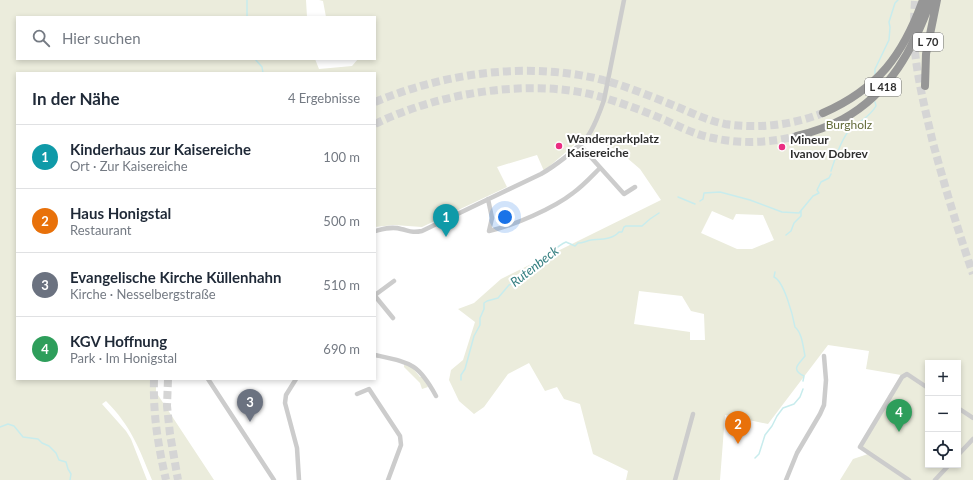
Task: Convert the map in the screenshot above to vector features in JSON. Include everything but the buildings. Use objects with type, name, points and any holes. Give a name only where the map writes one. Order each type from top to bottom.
[{"type":"highway","name":"L 418","points":[[823,113],[854,97],[872,83],[885,70],[905,43],[916,20],[923,0]]},
{"type":"highway","name":"L 418","points":[[797,136],[816,131],[843,119],[862,106],[879,91],[892,76],[909,51],[923,23],[931,0]]},
{"type":"highway","name":"L 70","points":[[925,86],[926,54],[937,0]]},
{"type":"street","points":[[376,231],[400,228],[413,233],[422,231],[551,168],[588,136],[604,100],[624,0]]},
{"type":"street","points":[[579,144],[624,194],[635,187]]},
{"type":"street","points":[[488,199],[492,218],[489,231],[510,225],[557,204],[573,194],[600,168]]},
{"type":"street","points":[[376,295],[394,281]]},
{"type":"street","points":[[376,297],[393,318]]},
{"type":"street","points":[[376,355],[404,361],[413,366],[426,379],[436,396]]},
{"type":"street","points":[[786,480],[797,453],[820,414],[824,404],[826,380],[824,356]]},
{"type":"street","points":[[909,480],[860,447],[902,377],[907,374],[925,386]]},
{"type":"street","points":[[209,380],[274,480]]},
{"type":"street","points":[[295,380],[286,395],[285,401],[297,448],[299,480]]},
{"type":"street","points":[[357,394],[369,389],[400,436],[401,445],[388,480]]},
{"type":"street","points":[[961,410],[973,418]]},
{"type":"street","points":[[675,480],[693,414]]},
{"type":"street","points":[[961,452],[973,439]]},
{"type":"street","points":[[934,480],[946,468]]},
{"type":"green space","name":"Burgholz","points":[[0,0],[306,0],[307,16],[16,16],[16,60],[315,60],[319,69],[352,66],[357,60],[376,60],[376,16],[326,16],[323,1],[319,0],[973,0],[973,480],[840,480],[853,459],[868,454],[858,447],[901,375],[866,369],[869,351],[828,345],[768,424],[725,415],[720,480],[626,480],[628,471],[593,454],[580,404],[564,399],[557,387],[545,391],[529,363],[508,374],[484,407],[474,414],[459,401],[449,380],[451,370],[463,360],[475,322],[458,309],[474,303],[501,279],[661,200],[640,169],[619,151],[591,138],[588,133],[544,171],[537,155],[497,167],[507,187],[422,227],[394,225],[376,227],[376,72],[16,72],[16,380],[156,380],[156,392],[214,480],[152,480],[134,438],[122,419],[106,401],[102,404],[126,431],[131,439],[147,480],[0,480]],"holes":[[[712,211],[733,220],[736,214],[763,215],[774,240],[752,249],[737,249],[701,233]],[[639,291],[682,296],[691,311],[704,314],[705,340],[690,340],[690,332],[634,324]]]},
{"type":"green space","points":[[404,364],[412,367],[420,377],[423,377],[428,387],[422,389],[420,383],[404,367]]},
{"type":"waterway","points":[[247,0],[247,16]]},
{"type":"waterway","name":"Rutenbeck","points":[[875,74],[875,69],[889,40],[889,22],[895,3],[898,0]]},
{"type":"waterway","points":[[256,60],[262,67],[263,72]]},
{"type":"waterway","name":"Rutenbeck","points":[[831,171],[843,139],[852,128],[871,113],[876,106],[875,102]]},
{"type":"waterway","name":"Rutenbeck","points":[[700,201],[703,199],[704,193],[720,192],[750,200],[782,212],[799,213],[813,196],[819,193],[817,190],[821,182],[829,178],[831,174]]},
{"type":"waterway","name":"Rutenbeck","points":[[678,197],[695,204]]},
{"type":"waterway","points":[[786,235],[791,231],[794,223],[801,216],[801,211]]},
{"type":"waterway","name":"Rutenbeck","points":[[461,380],[461,375],[465,369],[474,336],[480,325],[480,318],[484,309],[484,303],[498,298],[509,285],[529,271],[539,260],[563,243],[566,242],[575,246],[578,243],[609,238],[619,232],[622,232],[626,226],[642,226],[659,213]]},
{"type":"waterway","points":[[775,272],[774,277],[778,280],[785,292],[795,327],[802,340],[805,356],[798,364],[797,371],[804,376],[803,381]]},
{"type":"waterway","points":[[755,458],[759,454],[765,435],[777,416],[783,408],[794,404],[800,397],[803,389]]},
{"type":"waterway","points":[[0,427],[8,424],[14,426],[23,437],[38,439],[42,443],[49,446],[56,453],[59,460],[66,462],[71,474],[70,480]]},
{"type":"tunnel","points":[[914,21],[915,0]]},
{"type":"tunnel","points":[[914,39],[919,78],[933,143],[973,274]]},
{"type":"tunnel","points":[[376,102],[402,92],[458,77],[516,71],[546,71],[575,74],[603,80],[642,93],[702,117],[725,124],[750,126],[775,125],[823,113]]},
{"type":"tunnel","points":[[376,124],[429,103],[459,96],[521,88],[581,92],[629,106],[694,133],[723,140],[755,142],[797,136]]},
{"type":"tunnel","points":[[154,380],[154,405],[166,480]]},
{"type":"tunnel","points":[[168,380],[167,406],[178,480]]},
{"type":"place","name":"Wanderparkplatz Kaisereiche","points":[[559,146]]},
{"type":"place","name":"Mineur Ivanov Dobrev","points":[[782,147]]},
{"type":"place","name":"Kinderhaus zur Kaisereiche","points":[[446,237]]},
{"type":"place","name":"Evangelische Kirche Küllenhahn","points":[[250,422]]},
{"type":"place","name":"KGV Hoffnung","points":[[899,432]]},
{"type":"place","name":"Haus Honigstal","points":[[738,444]]}]
